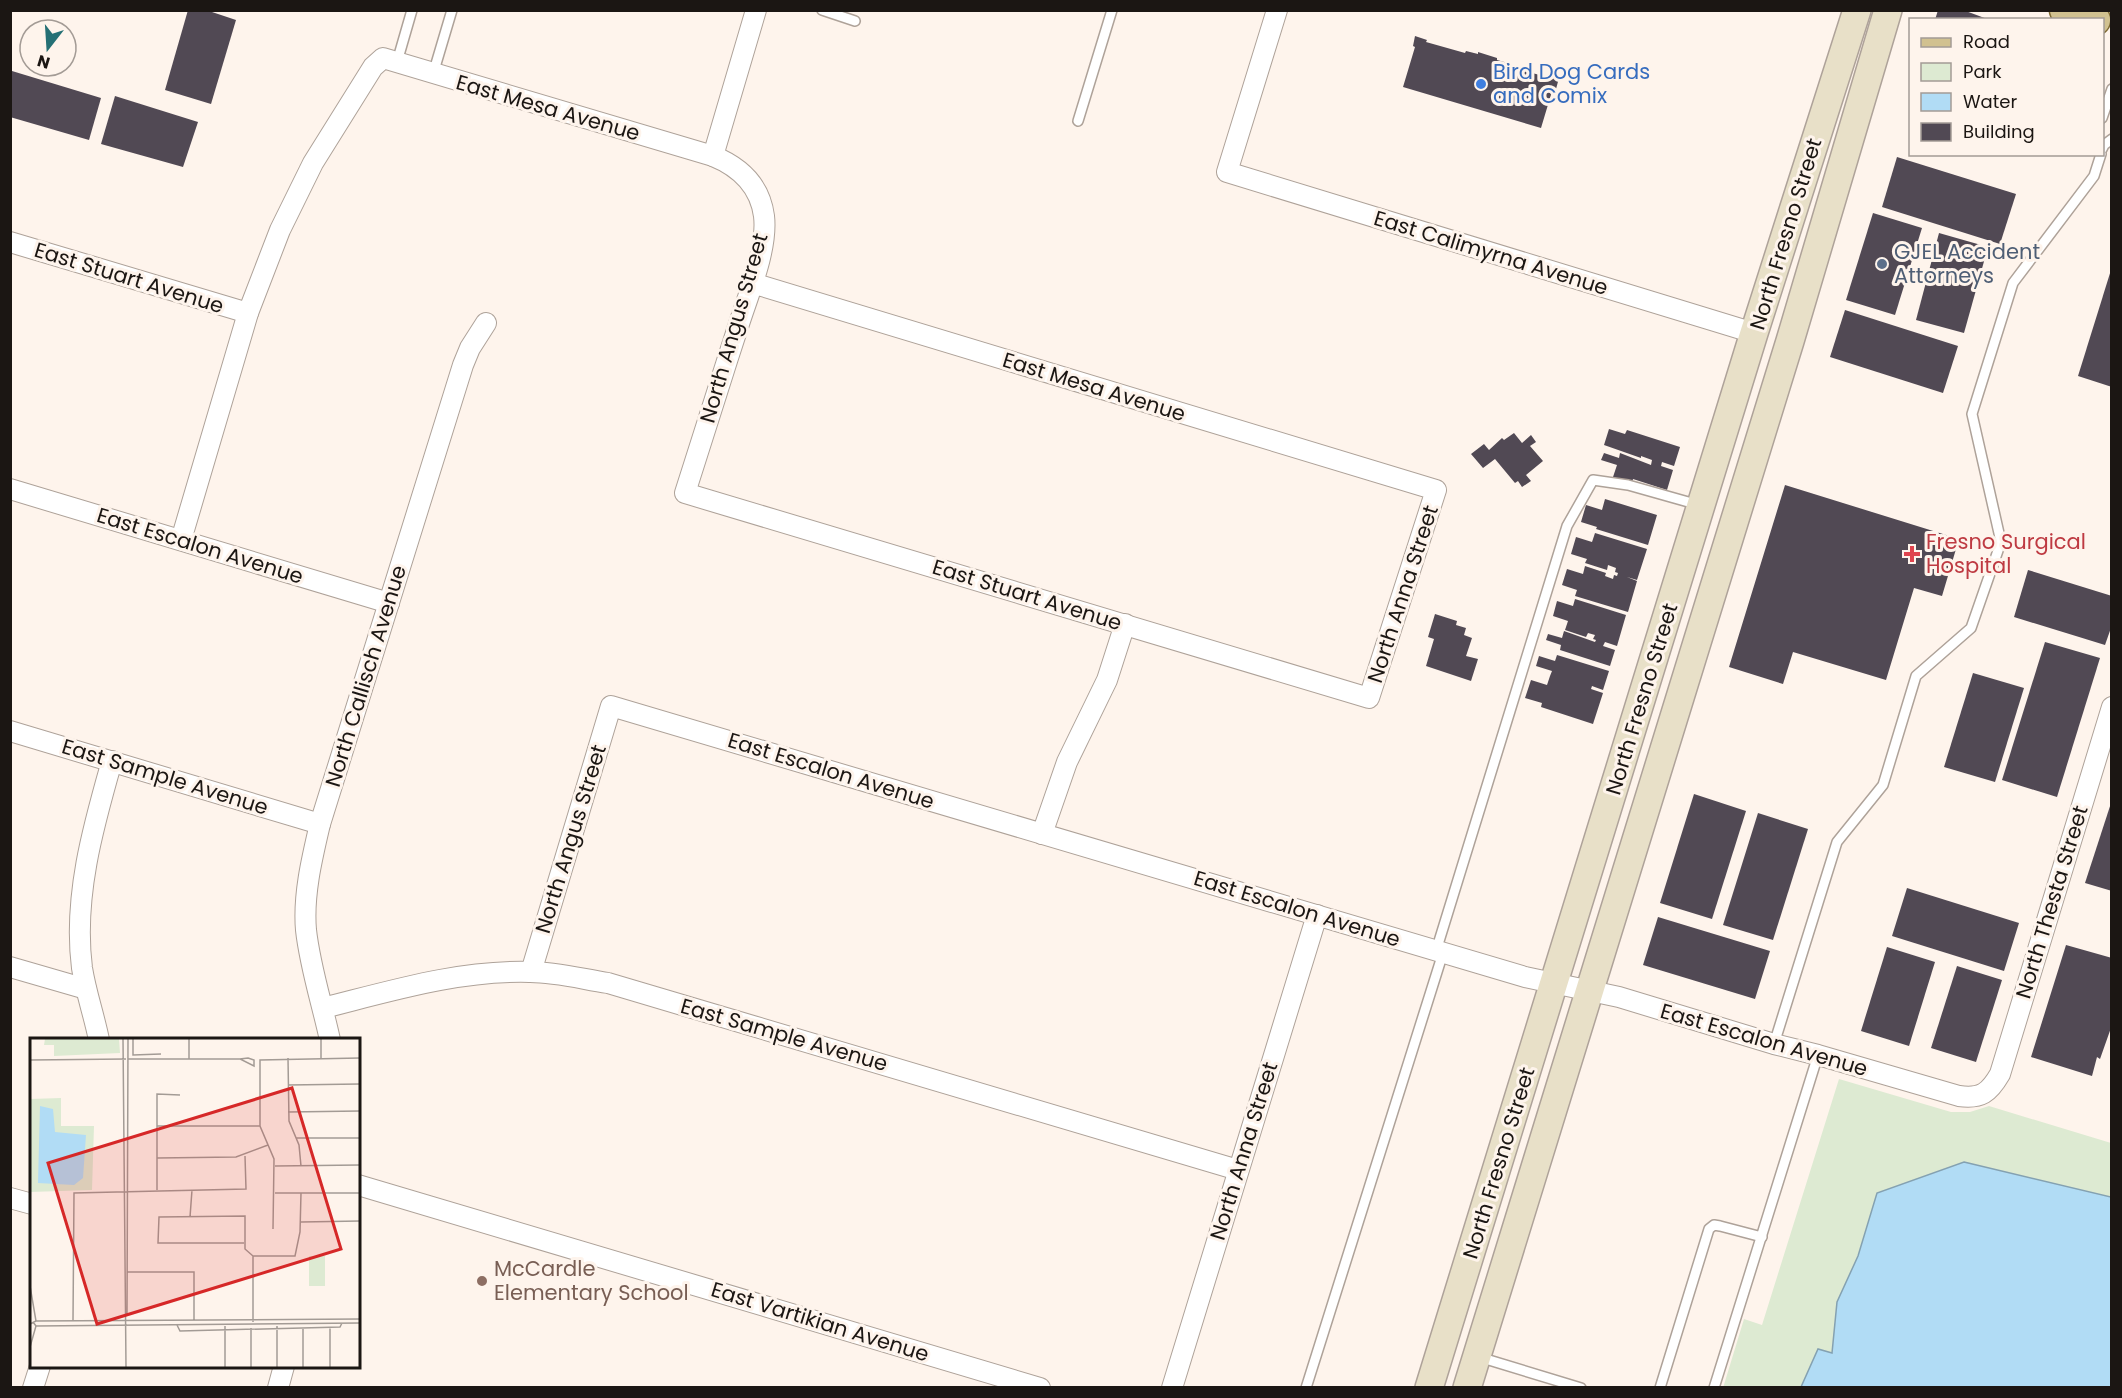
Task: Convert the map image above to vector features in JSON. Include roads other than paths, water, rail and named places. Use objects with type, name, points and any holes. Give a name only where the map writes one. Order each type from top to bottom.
[{"type":"main road","name":"North Fresno Street","points":[[1429,1388],[1701,506],[1857,10]]},
{"type":"main road","name":"North Fresno Street","points":[[1467,1388],[1790,341],[1888,10]]},
{"type":"main road","points":[[2065,10],[2089,18]]},
{"type":"main road","points":[[1730,533],[1720,518],[1765,349],[1755,333]]},
{"type":"street","points":[[713,156],[756,10]]},
{"type":"street","name":"East Calimyrna Avenue","points":[[1277,10],[1227,172],[1755,333]]},
{"type":"street","name":"East Mesa Avenue","points":[[390,60],[713,156]]},
{"type":"street","points":[[181,540],[248,313],[280,230],[313,164],[373,67],[390,60]]},
{"type":"street","name":"North Angus Street","points":[[685,493],[752,283],[765,230],[764,213],[750,181],[738,168],[713,156]]},
{"type":"street","name":"East Stuart Avenue","points":[[10,242],[248,313]]},
{"type":"street","name":"East Mesa Avenue","points":[[752,283],[1436,490]]},
{"type":"street","name":"North Callisch Avenue","points":[[330,1038],[313,973],[306,928],[308,875],[320,824],[463,365],[470,348],[486,323]]},
{"type":"street","name":"East Escalon Avenue","points":[[10,489],[389,603]]},
{"type":"street","name":"North Anna Street","points":[[1369,698],[1436,490]]},
{"type":"street","name":"East Stuart Avenue","points":[[685,493],[1369,698]]},
{"type":"street","points":[[1042,834],[1063,772],[1103,688],[1125,624]]},
{"type":"street","name":"North Angus Street","points":[[531,972],[611,706]]},
{"type":"street","name":"East Escalon Avenue","points":[[611,706],[1525,977],[1619,997],[1959,1096],[1972,1098],[1984,1094]]},
{"type":"street","name":"North Thesta Street","points":[[1984,1094],[1994,1085],[2000,1074],[2112,707]]},
{"type":"street","name":"East Sample Avenue","points":[[10,730],[320,824]]},
{"type":"street","points":[[98,1038],[82,966],[83,878],[95,821],[112,760]]},
{"type":"street","name":"North Anna Street","points":[[1172,1388],[1317,915]]},
{"type":"street","points":[[10,967],[86,989]]},
{"type":"street","name":"East Sample Avenue","points":[[323,1008],[424,982],[471,975],[531,972],[608,983],[1239,1170]]},
{"type":"street","name":"East Vartikian Avenue","points":[[360,1186],[1040,1388]]},
{"type":"street","points":[[10,1198],[30,1203]]},
{"type":"street","points":[[33,1388],[39,1368]]},
{"type":"street","points":[[278,1388],[283,1368]]},
{"type":"lane","points":[[390,60],[412,10]]},
{"type":"lane","points":[[433,74],[452,10]]},
{"type":"lane","points":[[822,10],[855,21]]},
{"type":"lane","points":[[1078,121],[1112,10]]},
{"type":"lane","points":[[2104,115],[2112,89]]},
{"type":"lane","points":[[1774,1044],[1837,842],[1883,785],[1916,676],[1971,628],[2001,542],[1972,414],[2013,283],[2094,176],[2101,156]]},
{"type":"lane","points":[[1306,1388],[1567,526],[1593,480],[1628,485],[1701,506]]},
{"type":"lane","points":[[1714,1388],[1818,1055]]},
{"type":"lane","points":[[1660,1388],[1709,1229],[1714,1225],[1762,1236]]},
{"type":"lane","points":[[1476,1356],[1581,1388]]},
{"type":"water","points":[[1964,1162],[2111,1197],[2111,1387],[1801,1387],[1818,1349],[1832,1353],[1837,1302],[1858,1256],[1877,1193]]},
{"type":"place","name":"Bird Dog Cards and Comix","points":[[1481,84]]},
{"type":"place","name":"GJEL Accident Attorneys","points":[[1882,264]]},
{"type":"place","name":"Fresno Surgical Hospital","points":[[1912,554]]},
{"type":"place","name":"McCardle Elementary School","points":[[482,1281]]}]
